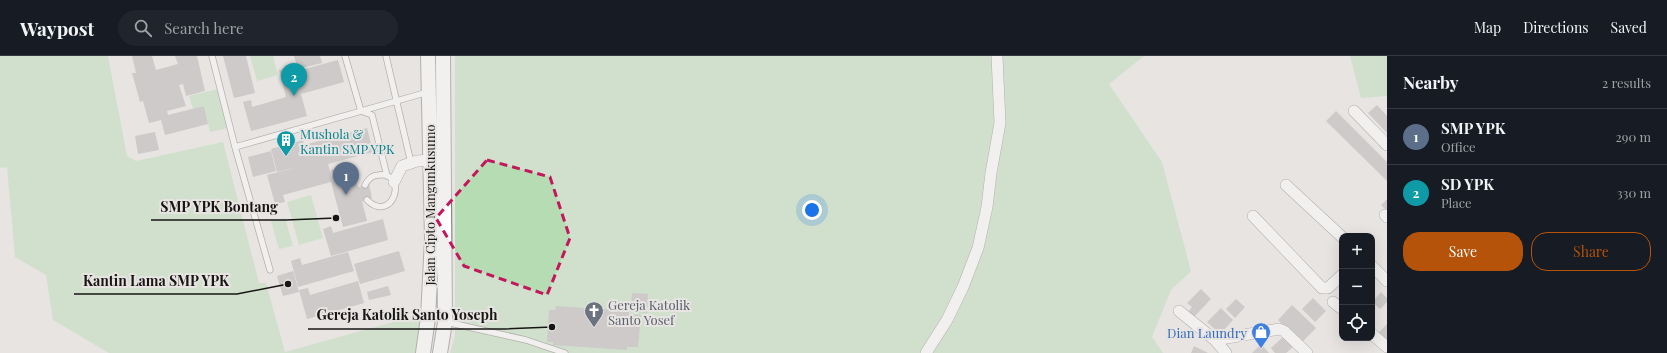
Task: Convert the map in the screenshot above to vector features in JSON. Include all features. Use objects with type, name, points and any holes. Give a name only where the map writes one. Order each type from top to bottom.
[{"type":"street","name":"Jalan Cipto Mangunkusumo","points":[[423,353],[428,318],[432,239],[428,56]]},
{"type":"street","name":"Jalan Cipto Mangunkusumo","points":[[440,353],[446,322],[443,56]]},
{"type":"street","points":[[926,353],[947,320],[960,294],[978,248],[987,207],[991,173],[1000,123],[997,56]]},
{"type":"street","points":[[1354,111],[1387,145]]},
{"type":"street","points":[[390,179],[402,166],[430,160]]},
{"type":"street","points":[[1286,185],[1339,234]]},
{"type":"street","points":[[1253,216],[1322,288],[1328,288],[1339,278]]},
{"type":"street","points":[[1375,269],[1387,281]]},
{"type":"street","points":[[1180,311],[1215,340],[1225,353]]},
{"type":"street","points":[[1215,340],[1279,329],[1284,331],[1307,353]]},
{"type":"street","points":[[1375,337],[1387,347]]},
{"type":"lane","points":[[212,56],[235,148],[270,270]]},
{"type":"lane","points":[[345,56],[361,111]]},
{"type":"lane","points":[[386,56],[411,163]]},
{"type":"lane","points":[[235,148],[428,92]]},
{"type":"lane","points":[[368,200],[375,205],[385,205],[393,200],[396,191],[390,179],[372,114],[374,107]]},
{"type":"lane","points":[[361,111],[372,114]]},
{"type":"lane","points":[[365,185],[367,181],[374,176],[383,174],[390,179]]},
{"type":"lane","points":[[446,322],[526,340],[565,353]]},
{"type":"highlighted area","points":[[487,160],[550,177],[570,238],[547,295],[464,266],[436,218]]},
{"type":"green space","points":[[0,56],[108,56],[127,156],[136,161],[223,142],[259,283],[266,283],[285,352],[422,314],[415,353],[109,353],[53,320],[46,275],[15,257],[7,167],[0,168]]},
{"type":"green space","points":[[250,56],[273,56],[278,75],[257,81]]},
{"type":"green space","points":[[455,56],[1144,56],[1109,84],[1162,162],[1191,271],[1171,290],[1152,337],[1163,353],[450,353],[455,336]]},
{"type":"green space","points":[[1350,56],[1387,56],[1387,96],[1361,98]]},
{"type":"green space","points":[[218,89],[228,128],[210,132],[204,106],[193,109],[189,96]]},
{"type":"green space","points":[[311,195],[323,238],[299,245],[287,202]]},
{"type":"green space","points":[[285,218],[293,246],[279,249],[271,221]]},
{"type":"building","points":[[132,56],[152,56],[156,70],[178,64],[175,56],[197,56],[205,91],[186,96],[183,84],[179,85],[186,106],[167,111],[168,115],[204,106],[208,124],[165,135],[161,120],[149,123],[143,101],[140,102],[132,73],[136,73]]},
{"type":"building","points":[[223,56],[246,56],[255,93],[234,98]]},
{"type":"building","points":[[294,56],[320,56],[322,63],[298,69]]},
{"type":"building","points":[[338,60],[344,82],[301,94],[307,116],[251,131],[243,102],[251,100],[252,107],[286,97],[279,70],[289,68],[290,73]]},
{"type":"building","points":[[1377,105],[1387,116],[1387,133],[1368,113]]},
{"type":"building","points":[[1336,111],[1387,162],[1387,181],[1326,121]]},
{"type":"building","points":[[367,128],[373,152],[328,164],[333,182],[331,170],[352,165],[358,187],[369,184],[372,198],[362,201],[367,221],[343,227],[331,182],[283,195],[285,202],[275,204],[267,175],[309,164],[277,172],[271,149],[303,140],[304,145]]},
{"type":"building","points":[[155,132],[159,150],[138,154],[135,136]]},
{"type":"building","points":[[271,151],[276,171],[253,177],[248,157]]},
{"type":"building","points":[[1387,199],[1387,211],[1381,205]]},
{"type":"building","points":[[383,219],[388,240],[331,256],[323,229],[331,226],[333,233]]},
{"type":"building","points":[[399,251],[405,271],[360,284],[354,264]]},
{"type":"building","points":[[348,252],[354,271],[298,287],[291,261],[300,258],[302,265]]},
{"type":"building","points":[[293,271],[299,292],[283,296],[277,276]]},
{"type":"building","points":[[358,281],[364,303],[307,319],[299,290],[308,288],[310,295]]},
{"type":"building","points":[[388,286],[391,295],[369,300],[367,292]]},
{"type":"building","points":[[1201,289],[1211,299],[1194,317],[1188,312],[1192,307],[1187,303]]},
{"type":"building","points":[[1381,292],[1387,298],[1387,302],[1380,309],[1375,305],[1375,299]]},
{"type":"building","points":[[632,293],[648,294],[647,313],[637,312],[638,308],[631,308]]},
{"type":"building","points":[[1313,298],[1326,311],[1315,322],[1302,309]]},
{"type":"building","points":[[1236,299],[1245,307],[1235,318],[1226,309]]},
{"type":"building","points":[[1292,305],[1316,328],[1301,343],[1278,320]]},
{"type":"building","name":"Gereja Katolik Santo Yosef","points":[[556,306],[629,311],[629,314],[641,315],[638,347],[627,347],[627,350],[553,345],[553,342],[547,342],[549,310],[555,310]]},
{"type":"building","points":[[1221,308],[1233,320],[1220,334],[1207,322]]},
{"type":"building","points":[[1387,324],[1387,344],[1377,334]]},
{"type":"building","points":[[1284,336],[1294,346],[1286,353],[1275,353],[1271,348]]},
{"type":"building","name":"Dian Laundry","points":[[1261,344],[1269,353],[1252,353]]},
{"type":"building","points":[[1194,346],[1208,353],[1191,353]]},
{"type":"place","name":"SD YPK","points":[[294,96]]},
{"type":"place","name":"Mushola & Kantin SMP YPK","points":[[286,157]]},
{"type":"place","name":"SMP YPK","points":[[346,195]]},
{"type":"place","name":"SMP YPK Bontang","points":[[336,218]]},
{"type":"place","name":"Kantin Lama SMP YPK","points":[[288,284]]},
{"type":"place","name":"Gereja Katolik Santo Yoseph","points":[[552,327]]},
{"type":"place","name":"Gereja Katolik Santo Yosef","points":[[594,328]]},
{"type":"place","name":"Dian Laundry","points":[[1261,349]]}]
